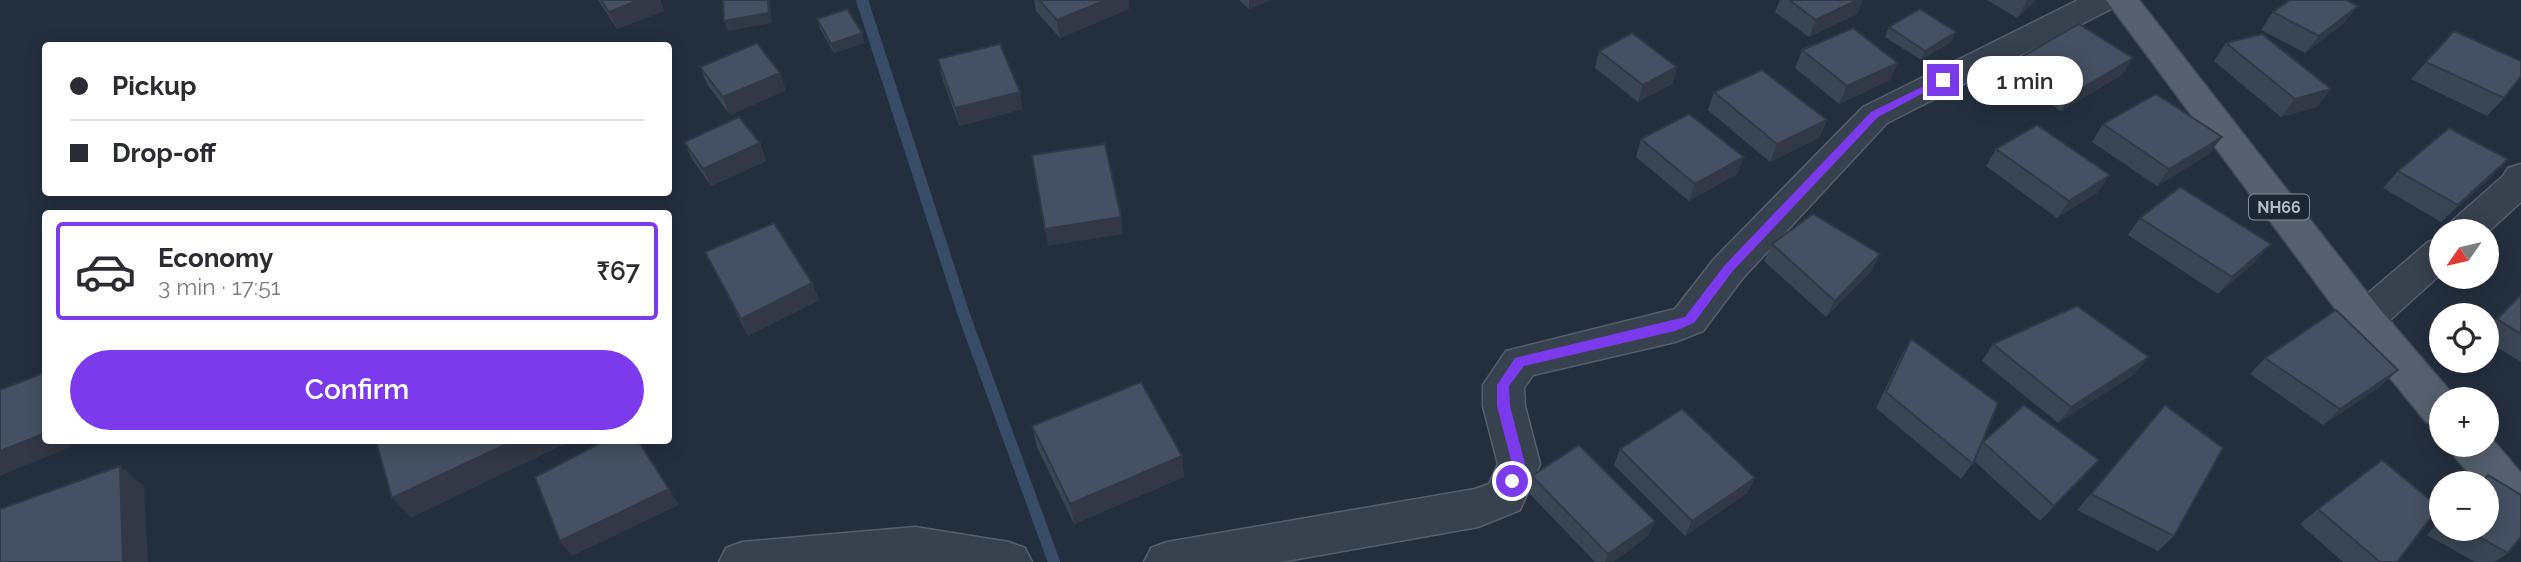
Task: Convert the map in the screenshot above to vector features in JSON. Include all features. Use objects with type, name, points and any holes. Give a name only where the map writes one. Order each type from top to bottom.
[{"type":"main road","name":"NH66","points":[[2122,0],[2365,319],[2429,396]]},
{"type":"main road","points":[[2481,457],[2521,505]]},
{"type":"street","points":[[1167,562],[1478,508],[1505,497],[1519,464],[1504,406],[1503,385],[1520,362],[1675,326],[1689,320],[1728,269],[1875,115],[2104,0]]},
{"type":"street","points":[[2479,219],[2518,184],[2521,177]]},
{"type":"street","points":[[2365,319],[2429,263]]},
{"type":"street","points":[[742,562],[915,547],[1009,562]]},
{"type":"building","points":[[601,0],[639,0],[609,12]]},
{"type":"building","points":[[723,0],[768,0],[769,13],[724,21]]},
{"type":"building","points":[[1039,0],[1106,0],[1057,20]]},
{"type":"building","points":[[1789,0],[1857,0],[1816,20]]},
{"type":"building","points":[[2290,0],[2346,0],[2358,6],[2319,36],[2273,12]]},
{"type":"building","points":[[847,9],[862,33],[831,44],[817,19]]},
{"type":"building","points":[[1920,9],[1956,32],[1925,51],[1889,27]]},
{"type":"building","points":[[2079,24],[2133,58],[2072,94],[2018,59]]},
{"type":"building","points":[[1853,28],[1898,63],[1847,86],[1802,50]]},
{"type":"building","points":[[2454,31],[2521,61],[2521,76],[2504,98],[2426,62]]},
{"type":"building","points":[[1632,33],[1677,67],[1643,85],[1599,51]]},
{"type":"building","points":[[2262,34],[2331,89],[2295,99],[2226,43]]},
{"type":"building","points":[[757,43],[780,73],[723,97],[700,67]]},
{"type":"building","points":[[1000,44],[1020,92],[955,108],[938,59]]},
{"type":"building","points":[[1762,70],[1827,120],[1777,144],[1714,92]]},
{"type":"building","points":[[2156,94],[2222,137],[2169,169],[2103,124]]},
{"type":"building","points":[[1689,114],[1744,157],[1695,184],[1641,139]]},
{"type":"building","points":[[739,117],[760,143],[703,169],[684,142]]},
{"type":"building","points":[[2037,125],[2110,175],[2069,201],[1996,149]]},
{"type":"building","points":[[2449,128],[2508,159],[2458,205],[2398,171]]},
{"type":"building","points":[[1105,144],[1121,217],[1045,229],[1032,155]]},
{"type":"building","points":[[2180,187],[2271,244],[2232,277],[2140,218]]},
{"type":"building","points":[[1813,214],[1880,254],[1835,301],[1772,244]]},
{"type":"building","points":[[774,223],[812,283],[741,319],[705,252]]},
{"type":"building","points":[[2521,295],[2521,334],[2499,320],[2499,317]]},
{"type":"building","points":[[2077,306],[2149,357],[2071,407],[1993,344]]},
{"type":"building","points":[[2336,310],[2398,370],[2340,409],[2265,358]]},
{"type":"building","points":[[1911,339],[1998,403],[1973,464],[1886,392]]},
{"type":"building","points":[[42,373],[42,435],[0,451],[0,390]]},
{"type":"building","points":[[1141,382],[1182,456],[1070,504],[1032,426]]},
{"type":"building","points":[[2024,405],[2099,460],[2054,506],[1983,442]]},
{"type":"building","points":[[2165,405],[2223,448],[2174,536],[2091,494]]},
{"type":"building","points":[[1682,409],[1755,478],[1692,521],[1620,449]]},
{"type":"building","points":[[377,444],[507,444],[392,498]]},
{"type":"building","points":[[598,444],[640,444],[669,489],[560,541],[535,477]]},
{"type":"building","points":[[1579,445],[1655,521],[1608,554],[1532,476]]},
{"type":"building","points":[[2382,460],[2429,499],[2429,520],[2397,562],[2380,562],[2318,509]]},
{"type":"building","points":[[120,466],[123,562],[0,562],[0,509]]},
{"type":"building","points":[[2499,482],[2521,495],[2521,537],[2508,553],[2486,541],[2499,541]]},
{"type":"waterway","points":[[862,0],[964,315],[1054,562]]},
{"type":"route","points":[[1512,481],[1519,464],[1504,406],[1503,385],[1520,362],[1675,326],[1689,320],[1728,269],[1875,115],[1943,80]]}]
